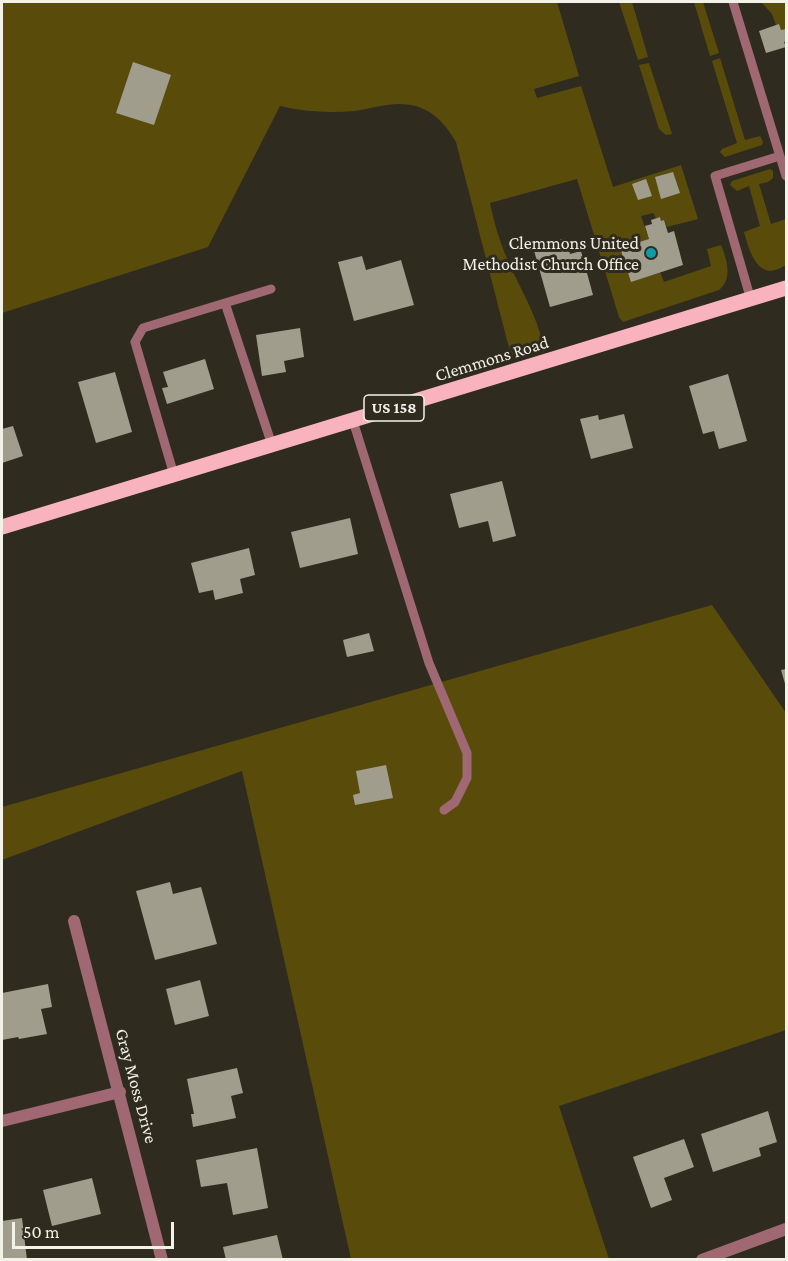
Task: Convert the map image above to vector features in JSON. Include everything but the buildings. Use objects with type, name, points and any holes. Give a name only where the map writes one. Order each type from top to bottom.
[{"type":"main road","name":"Clemmons Road","points":[[2,527],[786,288]]},
{"type":"street","name":"Gray Moss Drive","points":[[74,921],[162,1260]]},
{"type":"street","points":[[2,1121],[120,1092]]},
{"type":"street","points":[[702,1260],[727,1255],[786,1229]]},
{"type":"lane","points":[[733,2],[786,176]]},
{"type":"lane","points":[[751,300],[714,176],[780,156]]},
{"type":"lane","points":[[174,475],[135,342],[143,328],[272,289]]},
{"type":"lane","points":[[225,303],[272,446]]},
{"type":"lane","points":[[353,421],[429,663],[467,753],[467,778],[455,802],[444,810]]},
{"type":"shaded area","points":[[2,2],[557,2],[579,76],[534,89],[537,98],[581,86],[613,187],[681,165],[698,219],[667,227],[664,220],[661,221],[660,217],[656,218],[653,213],[641,216],[649,239],[620,249],[631,281],[660,272],[664,282],[711,266],[707,249],[721,245],[728,269],[726,280],[719,290],[623,322],[619,317],[577,179],[490,203],[497,232],[533,314],[544,352],[517,358],[512,354],[508,344],[456,142],[443,124],[428,111],[409,105],[387,105],[335,112],[308,111],[280,106],[208,247],[2,313]]},
{"type":"shaded area","points":[[619,2],[632,2],[648,57],[638,60]]},
{"type":"shaded area","points":[[694,2],[703,2],[719,53],[710,56]]},
{"type":"shaded area","points":[[761,2],[786,2],[786,29],[781,30],[779,25],[776,25],[772,14]]},
{"type":"shaded area","points":[[720,58],[745,140],[760,136],[763,142],[762,145],[725,157],[720,152],[722,149],[737,143],[712,61]]},
{"type":"shaded area","points":[[649,63],[672,134],[666,135],[659,129],[639,65]]},
{"type":"shaded area","points":[[770,169],[773,171],[773,178],[759,184],[771,224],[786,219],[786,265],[769,271],[757,264],[744,232],[760,226],[749,186],[737,191],[730,185],[732,181]]},
{"type":"shaded area","points":[[712,605],[786,713],[786,1030],[559,1106],[609,1259],[351,1259],[242,771],[2,860],[2,807]]},
{"type":"place","name":"Clemmons United Methodist Church Office","points":[[651,253]]}]
